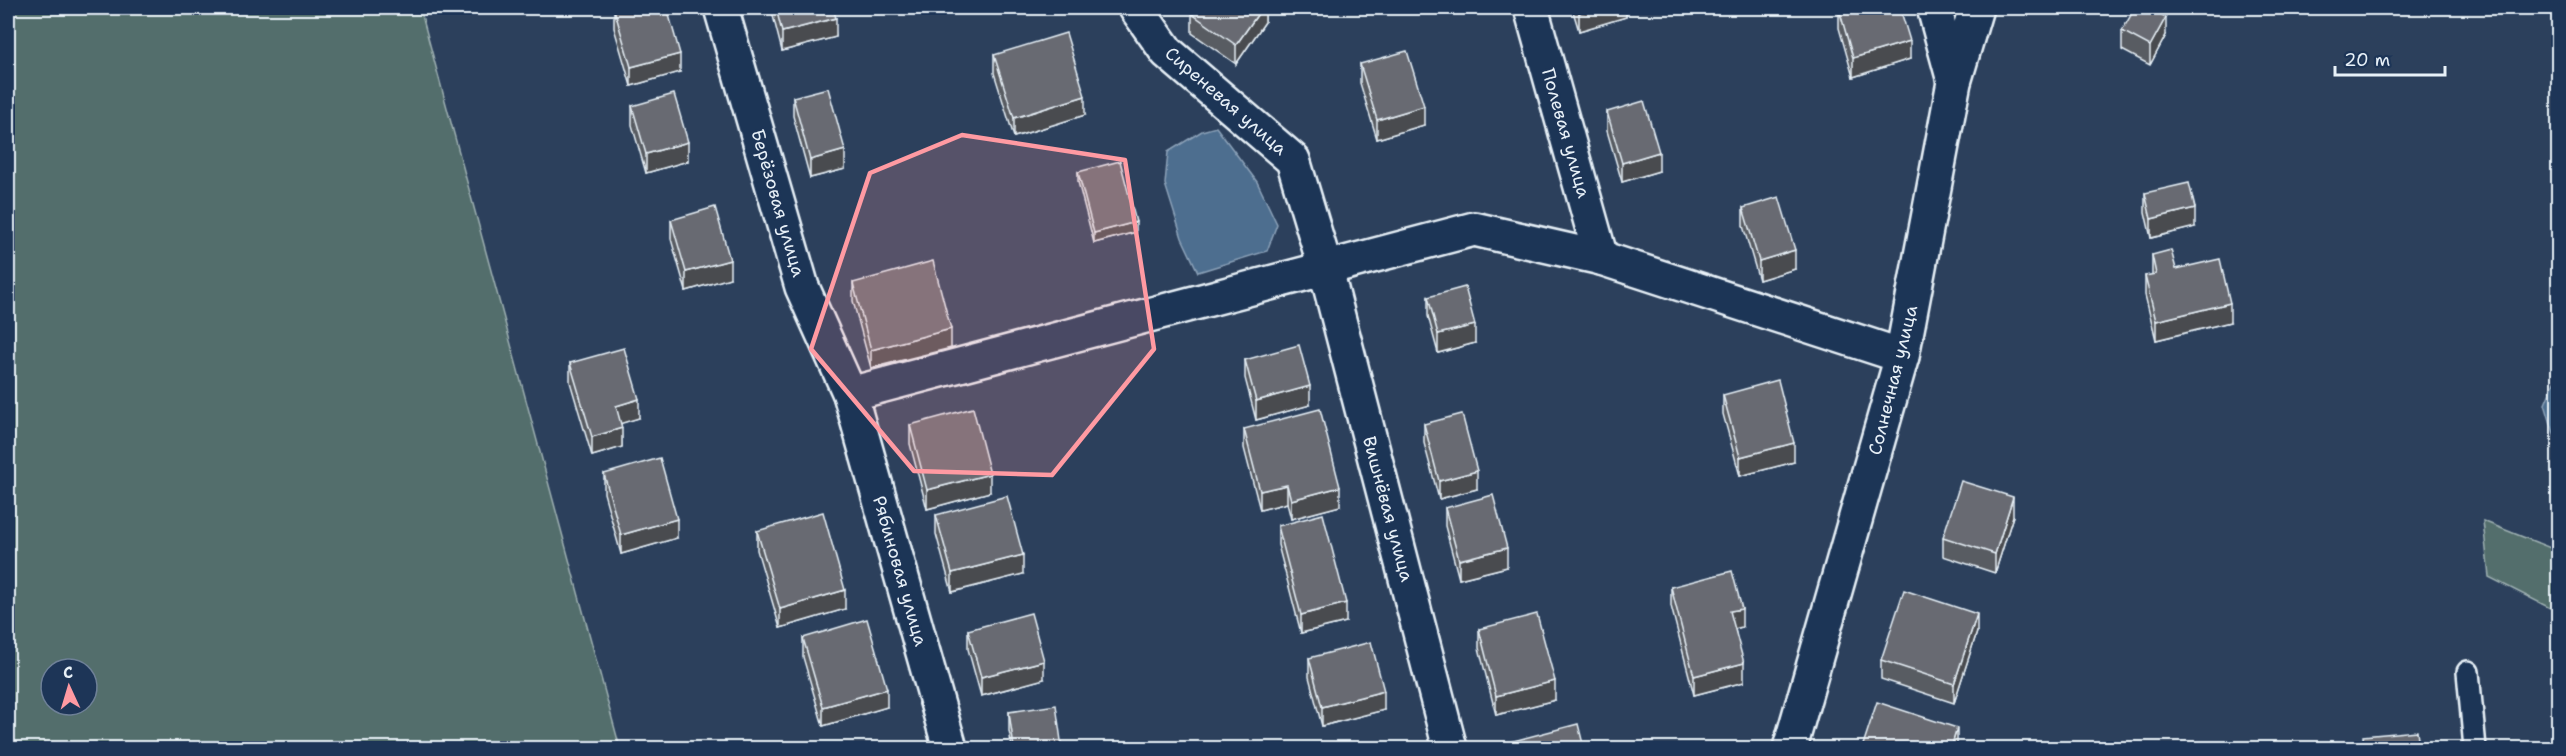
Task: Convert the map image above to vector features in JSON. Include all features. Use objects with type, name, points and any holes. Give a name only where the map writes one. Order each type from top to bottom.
[{"type":"street","name":"Берёзовая улица","points":[[722,8],[802,287],[850,394]]},
{"type":"street","name":"Сиреневая улица","points":[[1136,8],[1167,52],[1293,160],[1326,270]]},
{"type":"street","name":"Полевая улица","points":[[1530,8],[1601,258]]},
{"type":"street","points":[[1934,8],[1954,82]]},
{"type":"street","name":"Солнечная улица","points":[[1790,748],[1902,356],[1954,82],[1976,8]]},
{"type":"street","points":[[850,394],[1326,270],[1474,229],[1601,258],[1902,356]]},
{"type":"street","name":"Вишнёвая улица","points":[[1326,270],[1450,748]]},
{"type":"street","name":"Рябиновая улица","points":[[850,394],[950,748]]},
{"type":"lane","points":[[2468,672],[2475,748]]},
{"type":"highlighted area","points":[[962,135],[1125,160],[1154,349],[1052,475],[914,471],[811,349],[870,173]]},
{"type":"green space","points":[[8,8],[420,8],[620,748],[8,748]]},
{"type":"green space","points":[[2483,521],[2558,551],[2558,612],[2489,577]]},
{"type":"water","points":[[1216,127],[1257,182],[1277,224],[1267,251],[1198,272],[1182,238],[1165,184],[1168,152],[1202,131]]},
{"type":"water","points":[[2558,373],[2558,447],[2545,404]]},
{"type":"building","points":[[667,8],[680,54],[631,67],[614,9]]},
{"type":"building","points":[[776,8],[833,8],[836,18],[782,32]]},
{"type":"building","points":[[1196,8],[1262,8],[1236,45],[1192,14]]},
{"type":"building","points":[[1578,8],[1596,8],[1579,13]]},
{"type":"building","points":[[1900,8],[1910,41],[1853,58],[1839,9]]},
{"type":"building","points":[[2135,8],[2149,8],[2166,17],[2150,46],[2122,31]]},
{"type":"building","points":[[1066,33],[1085,96],[1014,118],[994,55]]},
{"type":"building","points":[[1407,51],[1424,106],[1377,120],[1360,64]]},
{"type":"building","points":[[828,88],[845,150],[810,160],[793,97]]},
{"type":"building","points":[[674,94],[688,142],[646,154],[632,106]]},
{"type":"building","points":[[1644,101],[1659,152],[1622,163],[1607,112]]},
{"type":"building","points":[[1120,161],[1136,222],[1094,233],[1078,172]]},
{"type":"building","points":[[2189,183],[2195,208],[2151,219],[2145,193]]},
{"type":"building","points":[[1779,197],[1795,250],[1759,261],[1743,208]]},
{"type":"building","points":[[715,207],[730,260],[686,272],[671,220]]},
{"type":"building","points":[[2171,250],[2176,269],[2220,259],[2230,303],[2156,321],[2145,276],[2156,274],[2152,255]]},
{"type":"building","points":[[933,261],[951,329],[871,350],[853,283]]},
{"type":"building","points":[[1465,287],[1475,325],[1438,334],[1428,297]]},
{"type":"building","points":[[1299,345],[1310,386],[1256,401],[1245,360]]},
{"type":"building","points":[[624,348],[639,399],[616,406],[622,428],[592,437],[570,363]]},
{"type":"building","points":[[1778,380],[1794,443],[1740,457],[1723,395]]},
{"type":"building","points":[[973,408],[990,474],[927,490],[910,425]]},
{"type":"building","points":[[1320,409],[1340,487],[1291,500],[1287,485],[1260,491],[1244,429]]},
{"type":"building","points":[[1462,414],[1477,471],[1439,481],[1424,424]]},
{"type":"building","points":[[660,458],[677,519],[621,535],[604,474]]},
{"type":"building","points":[[1961,481],[2013,497],[1995,554],[1943,537]]},
{"type":"building","points":[[1493,495],[1507,548],[1459,560],[1445,508]]},
{"type":"building","points":[[1007,496],[1023,555],[952,573],[936,515]]},
{"type":"building","points":[[823,512],[845,590],[780,609],[757,531]]},
{"type":"building","points":[[1323,514],[1346,603],[1301,615],[1278,526]]},
{"type":"building","points":[[1732,571],[1742,609],[1730,611],[1744,663],[1694,676],[1671,587]]},
{"type":"building","points":[[1904,590],[1977,614],[1954,684],[1881,660]]},
{"type":"building","points":[[1031,613],[1044,661],[981,677],[968,630]]},
{"type":"building","points":[[1537,614],[1555,681],[1496,696],[1479,629]]},
{"type":"building","points":[[867,619],[887,689],[823,707],[803,638]]},
{"type":"building","points":[[1371,642],[1384,691],[1322,707],[1309,658]]},
{"type":"building","points":[[1877,702],[1957,728],[1951,748],[1862,748]]},
{"type":"building","points":[[1056,705],[1062,748],[1014,748],[1009,712]]},
{"type":"building","points":[[1578,724],[1584,748],[1507,748],[1506,743]]},
{"type":"building","points":[[2417,731],[2419,748],[2364,748],[2363,736]]}]
